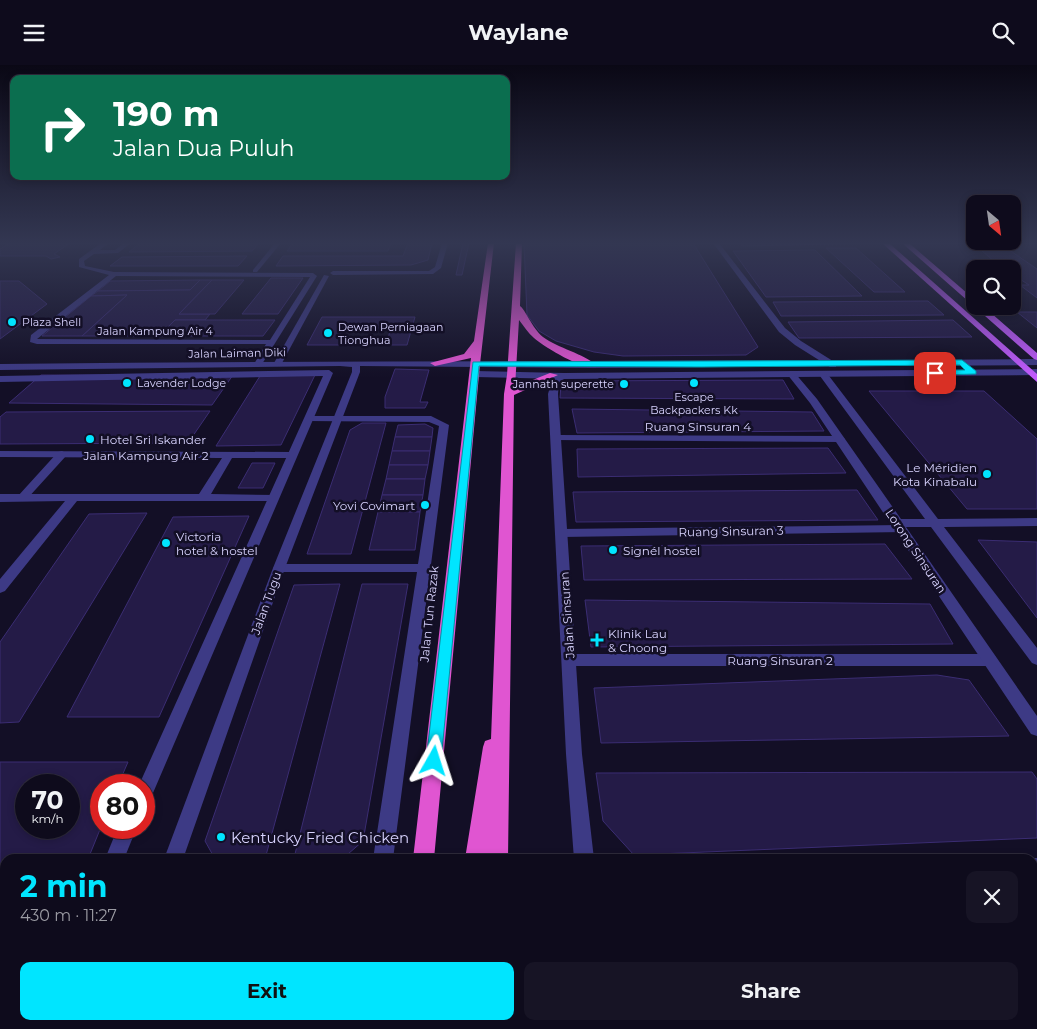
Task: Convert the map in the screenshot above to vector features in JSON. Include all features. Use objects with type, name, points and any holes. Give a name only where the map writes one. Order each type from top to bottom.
[{"type":"highway","name":"Jalan Tun Razak","points":[[424,854],[485,288]]},
{"type":"highway","points":[[497,854],[509,395],[518,288]]},
{"type":"highway","points":[[517,300],[521,319],[529,330],[554,348],[591,365]]},
{"type":"highway","points":[[435,363],[468,356],[479,331]]},
{"type":"highway","points":[[509,395],[522,387],[559,375]]},
{"type":"highway","points":[[476,854],[500,700]]},
{"type":"main road","points":[[935,288],[1017,362],[1033,372],[1037,379]]},
{"type":"main road","points":[[988,315],[1037,357]]},
{"type":"street","name":"Jalan Kampung Air 4","points":[[96,288],[34,337],[33,341],[272,342]]},
{"type":"street","points":[[258,364],[305,288]]},
{"type":"street","points":[[278,363],[322,288]]},
{"type":"street","points":[[750,288],[782,330],[798,343],[833,365]]},
{"type":"street","points":[[512,370],[591,365],[833,365],[1037,362]]},
{"type":"street","name":"Jalan Tugu","points":[[175,854],[279,568],[336,419],[358,368],[356,365],[340,363]]},
{"type":"street","name":"Jalan Laiman Diki","points":[[0,367],[435,363],[475,369],[512,370]]},
{"type":"street","points":[[962,363],[973,372]]},
{"type":"street","points":[[512,370],[559,375],[1033,372]]},
{"type":"street","name":"Jalan Laiman Diki","points":[[0,379],[329,373],[309,419]]},
{"type":"street","name":"Lorong Sinsuran","points":[[791,374],[814,401],[1037,729]]},
{"type":"street","points":[[823,374],[1037,659]]},
{"type":"street","name":"Jalan Sinsuran","points":[[559,375],[553,386],[574,754],[584,854]]},
{"type":"street","points":[[152,774],[309,419],[431,419],[443,424],[384,854]]},
{"type":"street","name":"Ruang Sinsuran 4","points":[[556,438],[840,439]]},
{"type":"street","name":"Jalan Kampung Air 2","points":[[0,454],[292,455]]},
{"type":"street","points":[[22,498],[62,454]]},
{"type":"street","points":[[203,497],[229,455]]},
{"type":"street","points":[[0,498],[273,497]]},
{"type":"street","points":[[0,588],[74,498]]},
{"type":"street","name":"Ruang Sinsuran 3","points":[[562,533],[1037,522]]},
{"type":"street","points":[[279,568],[424,568]]},
{"type":"street","name":"Ruang Sinsuran 2","points":[[570,660],[990,660]]},
{"type":"street","points":[[116,854],[123,839]]},
{"type":"building","name":"Plaza Shell","points":[[0,288],[28,288],[47,304],[0,339]]},
{"type":"building","points":[[102,288],[192,288],[190,290],[98,291]]},
{"type":"building","points":[[192,288],[204,288],[179,314],[210,314],[205,320],[175,320],[159,336],[82,336],[127,295],[91,296],[98,291],[190,290]]},
{"type":"building","points":[[204,288],[237,288],[215,314],[179,314]]},
{"type":"building","points":[[263,288],[296,288],[278,314],[242,314]]},
{"type":"building","points":[[526,288],[721,288],[758,347],[746,355],[623,356],[594,352],[556,341],[539,331],[527,315]]},
{"type":"building","points":[[760,288],[854,288],[862,296],[766,297]]},
{"type":"building","points":[[870,288],[901,288],[905,292],[874,292]]},
{"type":"building","points":[[1024,288],[1037,288],[1037,298]]},
{"type":"building","points":[[127,295],[82,336],[42,336],[91,296]]},
{"type":"building","points":[[928,301],[944,315],[781,316],[773,302]]},
{"type":"building","points":[[1021,312],[1037,312],[1037,328],[1021,315]]},
{"type":"building","name":"Dewan Perniagaan Tionghua","points":[[322,317],[415,317],[407,345],[307,345]],"holes":[[[344,328],[391,328],[388,338],[339,337]]]},
{"type":"building","points":[[175,320],[275,320],[263,336],[159,336]]},
{"type":"building","points":[[953,320],[972,337],[799,338],[788,322]]},
{"type":"building","points":[[395,369],[429,370],[420,402],[428,402],[425,408],[385,408],[385,397]]},
{"type":"building","points":[[41,375],[233,375],[212,405],[9,403]]},
{"type":"building","points":[[315,375],[281,445],[216,446],[260,376]]},
{"type":"building","points":[[783,380],[794,399],[560,398],[561,385],[568,381]]},
{"type":"building","name":"Le Méridien Kota Kinabalu","points":[[869,391],[984,391],[1037,439],[1037,509],[967,509]]},
{"type":"building","points":[[572,409],[812,412],[824,431],[577,433]]},
{"type":"building","points":[[210,411],[188,443],[0,444],[0,417],[6,412]]},
{"type":"building","points":[[362,423],[386,423],[351,554],[307,554],[350,430]]},
{"type":"building","points":[[425,424],[433,428],[432,437],[395,437],[398,425]]},
{"type":"building","points":[[395,437],[432,437],[430,451],[392,451]]},
{"type":"building","points":[[828,448],[846,473],[578,477],[577,449]]},
{"type":"building","points":[[392,451],[430,451],[428,465],[389,465]]},
{"type":"building","points":[[252,463],[275,463],[263,488],[238,488]]},
{"type":"building","points":[[389,465],[428,465],[425,479],[386,479]]},
{"type":"building","points":[[386,479],[425,479],[423,495],[382,495]]},
{"type":"building","points":[[857,490],[878,520],[576,522],[573,492]]},
{"type":"building","points":[[382,495],[423,495],[420,512],[378,512]]},
{"type":"building","points":[[378,512],[420,512],[415,550],[369,550]]},
{"type":"building","points":[[147,513],[19,722],[0,723],[0,642],[89,514]]},
{"type":"building","points":[[249,516],[159,717],[67,717],[173,517]]},
{"type":"building","points":[[978,540],[1037,542],[1037,618]]},
{"type":"building","points":[[885,544],[912,579],[584,580],[581,546]]},
{"type":"building","points":[[340,584],[266,854],[212,854],[205,841],[294,585]]},
{"type":"building","points":[[362,584],[408,584],[363,841],[348,854],[295,854]]},
{"type":"building","points":[[585,600],[930,604],[953,644],[591,647]]},
{"type":"building","points":[[937,675],[969,680],[1009,736],[601,743],[594,688]]},
{"type":"building","points":[[0,762],[128,762],[123,774],[90,774],[90,839],[96,839],[90,854],[0,854]]},
{"type":"building","points":[[1032,772],[1037,779],[1037,838],[633,854],[603,821],[596,773]]},
{"type":"place","name":"Plaza Shell","points":[[12,322]]},
{"type":"place","name":"Dewan Perniagaan Tionghua","points":[[328,333]]},
{"type":"place","name":"Lavender Lodge","points":[[127,383]]},
{"type":"place","name":"Escape Backpackers Kk","points":[[694,383]]},
{"type":"place","name":"Jannath superette","points":[[624,384]]},
{"type":"place","name":"Hotel Sri Iskander","points":[[90,439]]},
{"type":"place","name":"Le Méridien Kota Kinabalu","points":[[987,474]]},
{"type":"place","name":"Yovi Covimart","points":[[425,505]]},
{"type":"place","name":"Victoria hotel & hostel","points":[[166,543]]},
{"type":"place","name":"Signél hostel","points":[[613,550]]},
{"type":"place","name":"Klinik Lau & Choong","points":[[597,640]]},
{"type":"place","name":"Kentucky Fried Chicken","points":[[221,837]]},
{"type":"route","points":[[434,761],[475,364],[833,365],[962,363],[973,372],[935,373]]}]
